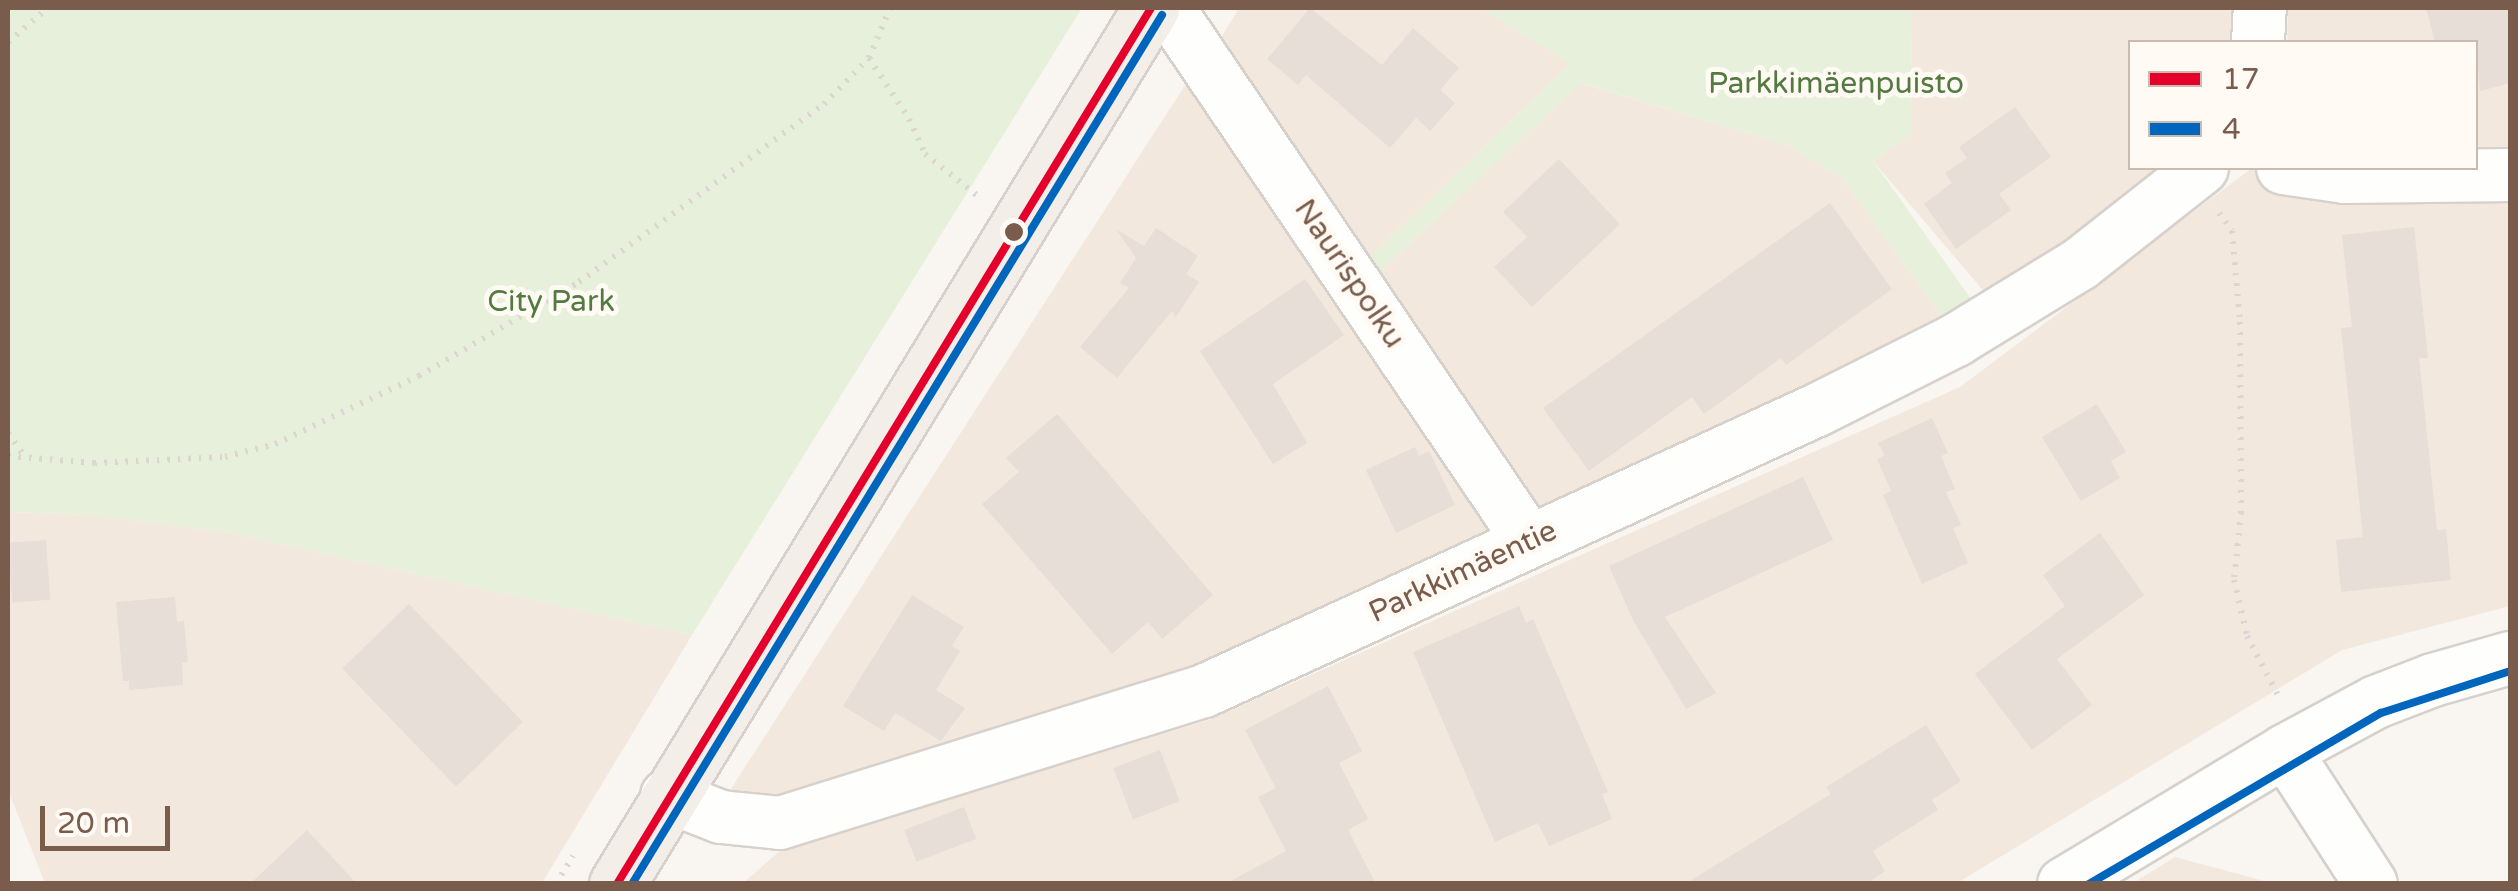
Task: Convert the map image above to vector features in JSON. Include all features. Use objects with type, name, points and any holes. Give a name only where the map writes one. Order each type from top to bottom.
[{"type":"main road","points":[[617,884],[667,796],[1151,8]]},
{"type":"street","name":"Naurispolku","points":[[1168,8],[1529,541]]},
{"type":"street","points":[[2258,40],[2260,8]]},
{"type":"street","points":[[2296,170],[2346,177],[2510,175]]},
{"type":"street","name":"Parkkimäentie","points":[[667,796],[721,816],[780,823],[1204,691],[1818,410],[1956,340],[2080,264],[2198,173]]},
{"type":"street","points":[[2064,884],[2285,730],[2510,658]]},
{"type":"street","points":[[2285,730],[2370,884]]},
{"type":"path","points":[[8,42],[48,8]]},
{"type":"path","points":[[8,456],[94,463],[225,457],[275,444],[420,376],[579,282],[824,104],[870,58],[890,8]]},
{"type":"path","points":[[870,58],[909,119],[925,154],[979,197]]},
{"type":"path","points":[[2198,173],[2232,232],[2240,322],[2241,437],[2234,580],[2247,636],[2285,730]]},
{"type":"path","points":[[8,433],[24,457]]},
{"type":"shaded area","points":[[1239,8],[1481,8],[1571,63],[1360,267],[1216,46]]},
{"type":"shaded area","points":[[1912,8],[2237,8],[2236,40],[2128,40],[2128,170],[2164,170],[1987,295],[1873,161],[1911,134]]},
{"type":"shaded area","points":[[2288,8],[2510,8],[2510,606],[2342,650],[1957,883],[742,884],[781,850],[1209,720],[1960,387],[2249,170],[2478,170],[2478,40],[2287,40]]},
{"type":"shaded area","points":[[1191,76],[1497,530],[1192,671],[781,800],[727,795]]},
{"type":"shaded area","points":[[1580,83],[1788,145],[1843,179],[1945,321],[1533,515],[1370,281]]},
{"type":"shaded area","points":[[8,512],[91,515],[232,533],[692,635],[542,883],[45,883],[8,790]]},
{"type":"shaded area","points":[[2175,857],[2272,883],[2133,883]]},
{"type":"green space","name":"City Park","points":[[8,8],[1082,8],[692,635],[232,533],[91,515],[8,512]]},
{"type":"green space","name":"Parkkimäenpuisto","points":[[1481,8],[1912,8],[1911,134],[1873,161],[1974,303],[1945,321],[1843,179],[1788,145],[1581,83],[1370,281],[1360,267],[1570,64]]},
{"type":"building","points":[[1310,8],[1382,65],[1413,28],[1459,68],[1440,90],[1455,103],[1430,131],[1416,118],[1390,148],[1306,75],[1298,85],[1267,59]]},
{"type":"building","points":[[2426,8],[2510,8],[2510,83],[2480,91],[2478,40],[2434,40]]},
{"type":"building","points":[[2015,107],[2051,157],[1999,194],[2011,210],[1956,249],[1924,204],[1952,183],[1945,173],[1967,158],[1959,147]]},
{"type":"building","points":[[1559,159],[1620,224],[1532,307],[1494,267],[1527,237],[1503,212]]},
{"type":"building","points":[[1830,203],[1892,289],[1786,365],[1781,358],[1704,414],[1692,397],[1589,471],[1543,408]]},
{"type":"building","points":[[2414,227],[2428,358],[2419,358],[2437,530],[2446,529],[2451,580],[2341,592],[2336,540],[2363,537],[2341,328],[2352,327],[2342,235]]},
{"type":"building","points":[[1156,228],[1198,256],[1186,274],[1199,282],[1176,317],[1172,311],[1117,378],[1080,347],[1129,288],[1120,283],[1136,258],[1116,229],[1144,246]]},
{"type":"building","points":[[1305,279],[1344,335],[1273,384],[1307,443],[1273,464],[1200,351]]},
{"type":"building","points":[[2097,404],[2126,452],[2111,461],[2120,478],[2081,501],[2042,437]]},
{"type":"building","points":[[1057,414],[1213,595],[1162,639],[1148,622],[1112,654],[982,504],[1019,472],[1006,458]]},
{"type":"building","points":[[1932,418],[1948,453],[1941,456],[1955,489],[1946,492],[1961,525],[1953,528],[1968,563],[1922,584],[1883,495],[1891,491],[1877,459],[1885,455],[1878,443]]},
{"type":"building","points":[[1415,447],[1419,456],[1429,451],[1455,505],[1396,533],[1366,470]]},
{"type":"building","points":[[1803,477],[1833,540],[1665,617],[1716,693],[1686,709],[1633,620],[1609,566]]},
{"type":"building","points":[[2100,533],[2144,595],[2057,659],[2092,705],[2032,750],[1975,674],[2065,606],[2043,575]]},
{"type":"building","points":[[46,540],[50,600],[12,603],[8,543]]},
{"type":"building","points":[[912,595],[964,627],[952,646],[960,651],[936,690],[965,708],[941,741],[895,713],[884,731],[843,706]]},
{"type":"building","points":[[175,597],[177,622],[184,621],[188,662],[182,663],[183,685],[129,690],[129,681],[123,681],[116,602]]},
{"type":"building","points":[[409,604],[523,722],[456,787],[342,669]]},
{"type":"building","points":[[1519,606],[1526,623],[1533,619],[1608,792],[1602,794],[1612,819],[1549,846],[1538,823],[1495,842],[1413,652]]},
{"type":"building","points":[[1328,686],[1362,751],[1339,763],[1368,819],[1348,830],[1376,884],[1225,884],[1286,851],[1258,797],[1276,788],[1245,730]]},
{"type":"building","points":[[1926,725],[1961,781],[1932,800],[1938,810],[1873,851],[1885,871],[1866,884],[1685,884],[1831,794],[1826,787]]},
{"type":"building","points":[[1160,750],[1180,801],[1133,819],[1113,768]]},
{"type":"building","points":[[964,807],[976,839],[916,862],[904,830]]},
{"type":"building","points":[[307,830],[357,884],[250,884]]},
{"type":"transit line","name":"17","points":[[617,884],[1151,8]]},
{"type":"transit line","name":"4","points":[[632,884],[1162,15]]},
{"type":"transit line","name":"4","points":[[2089,884],[2381,713],[2510,671]]}]
